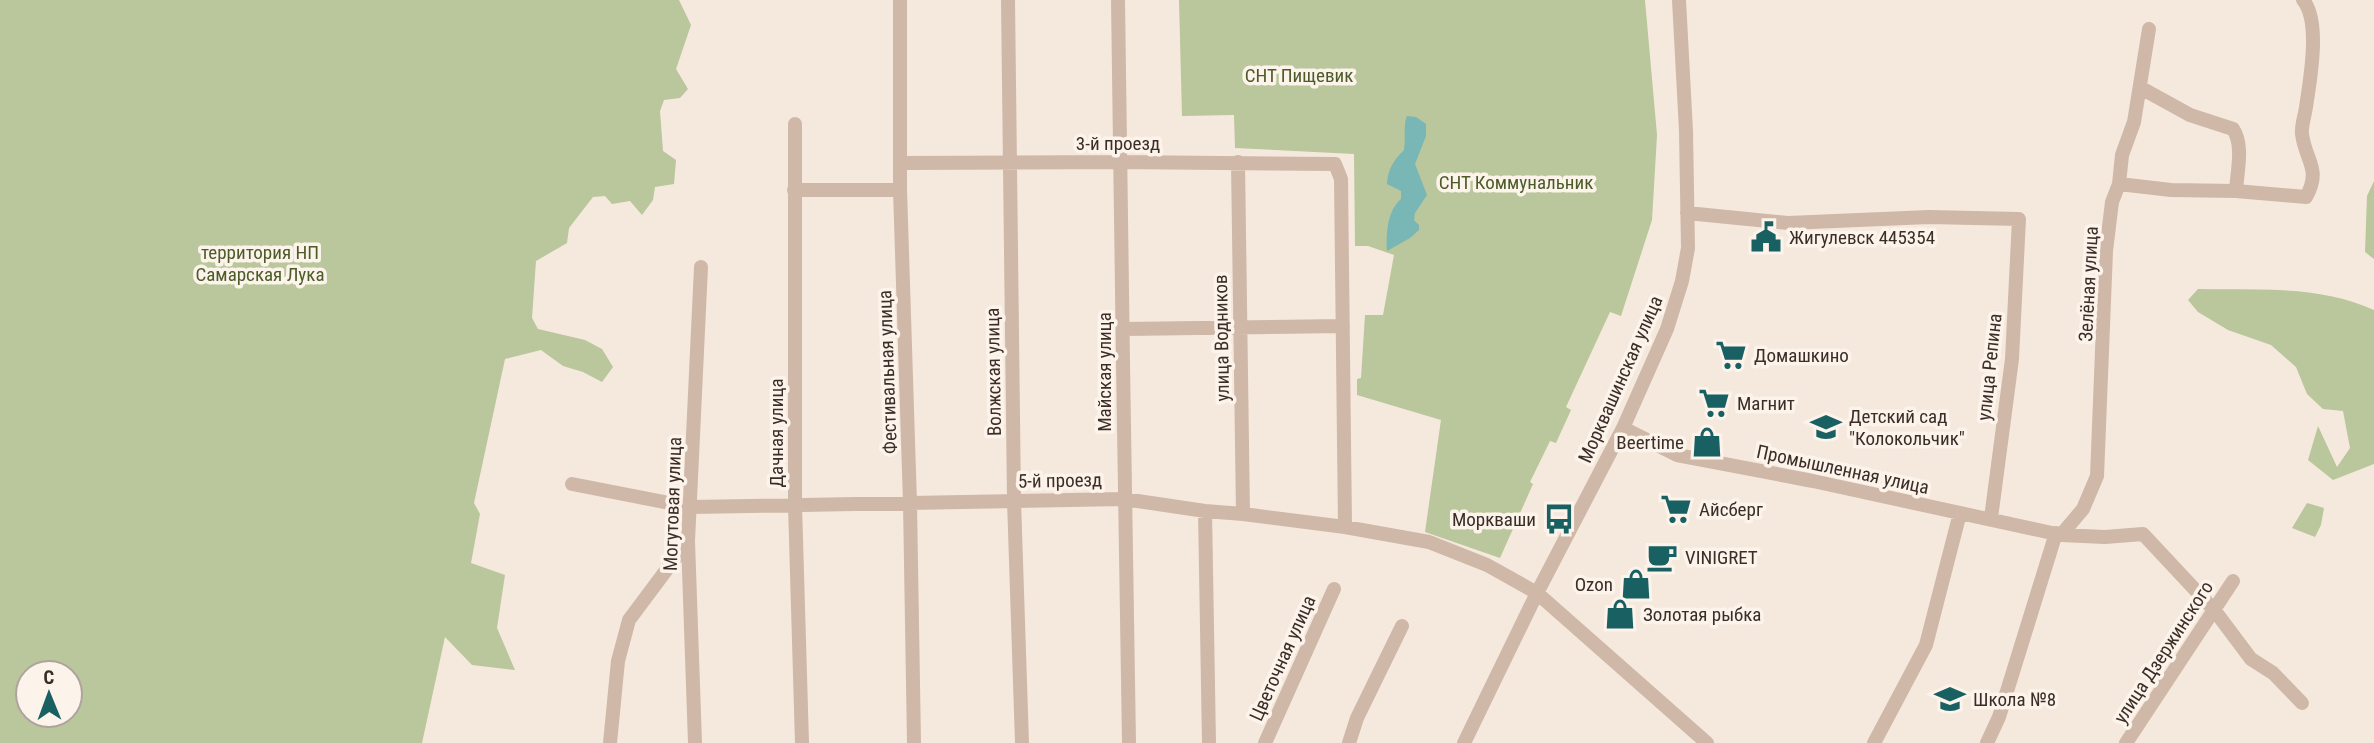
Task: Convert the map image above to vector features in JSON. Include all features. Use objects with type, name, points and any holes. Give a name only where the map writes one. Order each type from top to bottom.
[{"type":"street","name":"Фестивальная улица","points":[[900,0],[900,190],[914,743]]},
{"type":"street","name":"Волжская улица","points":[[1008,0],[1014,500],[1023,743]]},
{"type":"street","name":"Майская улица","points":[[1118,0],[1129,743]]},
{"type":"street","name":"Морквашинская улица","points":[[1464,743],[1537,593],[1623,428],[1667,329],[1682,281],[1688,248],[1686,131],[1679,0]]},
{"type":"street","points":[[2119,184],[2171,190],[2236,191],[2306,197],[2314,173],[2302,133],[2310,79],[2312,17],[2303,0]]},
{"type":"street","name":"Зелёная улица","points":[[2058,534],[2083,509],[2097,476],[2106,251],[2112,202],[2119,184],[2122,155],[2134,122],[2149,29]]},
{"type":"street","points":[[2141,88],[2190,115],[2233,129],[2239,147],[2236,191]]},
{"type":"street","name":"Дачная улица","points":[[795,124],[795,505],[802,743]]},
{"type":"street","name":"улица Водников","points":[[1238,162],[1243,514]]},
{"type":"street","name":"3-й проезд","points":[[901,163],[1335,164],[1340,179],[1343,326]]},
{"type":"street","points":[[794,190],[900,190]]},
{"type":"street","name":"улица Репина","points":[[1687,213],[1788,223],[1929,217],[2019,219],[2012,359],[1991,518]]},
{"type":"street","name":"Могутовая улица","points":[[695,743],[688,541],[701,267]]},
{"type":"street","points":[[1124,330],[1343,326],[1345,527]]},
{"type":"street","name":"Промышленная улица","points":[[1623,428],[1677,455],[1813,481],[2058,534],[2105,537],[2143,534],[2215,611],[2251,659],[2273,673],[2302,702]]},
{"type":"street","name":"5-й проезд","points":[[572,484],[690,506],[1124,499],[1345,527],[1429,542],[1487,565],[1537,593],[1707,743]]},
{"type":"street","points":[[1205,511],[1209,743]]},
{"type":"street","points":[[1874,743],[1926,645],[1960,513]]},
{"type":"street","points":[[1987,743],[1999,717],[2058,534]]},
{"type":"street","points":[[610,743],[618,661],[629,620],[688,541]]},
{"type":"street","name":"улица Дзержинского","points":[[2126,743],[2233,581]]},
{"type":"street","name":"Цветочная улица","points":[[1265,743],[1334,589]]},
{"type":"street","points":[[1349,743],[1357,718],[1402,626]]},
{"type":"green space","name":"территория НП Самарская Лука","points":[[0,0],[679,0],[691,25],[676,69],[688,89],[680,98],[664,100],[660,111],[663,151],[676,160],[674,184],[655,187],[653,200],[642,215],[630,201],[612,204],[605,196],[593,197],[569,228],[567,243],[536,261],[532,318],[538,329],[585,340],[602,349],[613,367],[602,382],[563,366],[541,350],[505,359],[474,503],[480,514],[471,563],[505,575],[497,628],[515,670],[472,665],[445,637],[422,743],[0,743]]},
{"type":"green space","name":"СНТ Коммунальник","points":[[1179,0],[1645,0],[1657,135],[1652,220],[1621,316],[1610,312],[1566,407],[1571,410],[1556,443],[1550,441],[1530,482],[1533,484],[1500,558],[1425,532],[1441,420],[1357,395],[1357,379],[1361,378],[1365,315],[1383,315],[1394,255],[1368,246],[1355,246],[1354,154],[1235,148],[1234,115],[1182,116]]},
{"type":"green space","points":[[2374,181],[2374,259],[2365,252],[2367,196]]},
{"type":"green space","points":[[2198,289],[2288,290],[2332,296],[2374,310],[2374,464],[2333,480],[2308,460],[2318,426],[2337,467],[2350,448],[2343,411],[2323,409],[2307,394],[2296,367],[2271,345],[2228,330],[2198,312],[2188,300]]},
{"type":"green space","points":[[2307,503],[2324,508],[2321,525],[2315,537],[2292,528]]},
{"type":"water","points":[[1407,116],[1416,117],[1426,124],[1426,136],[1415,164],[1427,195],[1415,213],[1414,220],[1419,225],[1419,230],[1387,251],[1390,216],[1401,199],[1401,191],[1387,184],[1392,166],[1404,150]]},
{"type":"place","name":"Жигулевск 445354","points":[[1766,237]]},
{"type":"place","name":"Домашкино","points":[[1731,355]]},
{"type":"place","name":"Магнит","points":[[1714,403]]},
{"type":"place","name":"Детский сад \"Колокольчик\"","points":[[1826,427]]},
{"type":"place","name":"Beertime","points":[[1707,442]]},
{"type":"place","name":"Айсберг","points":[[1676,509]]},
{"type":"place","name":"Моркваши","points":[[1559,519]]},
{"type":"place","name":"VINIGRET","points":[[1662,557]]},
{"type":"place","name":"Ozon","points":[[1636,584]]},
{"type":"place","name":"Золотая рыбка","points":[[1620,614]]},
{"type":"place","name":"Школа №8","points":[[1950,699]]},
{"type":"park label","name":"СНТ Пищевик","points":[[1299,75]]}]
